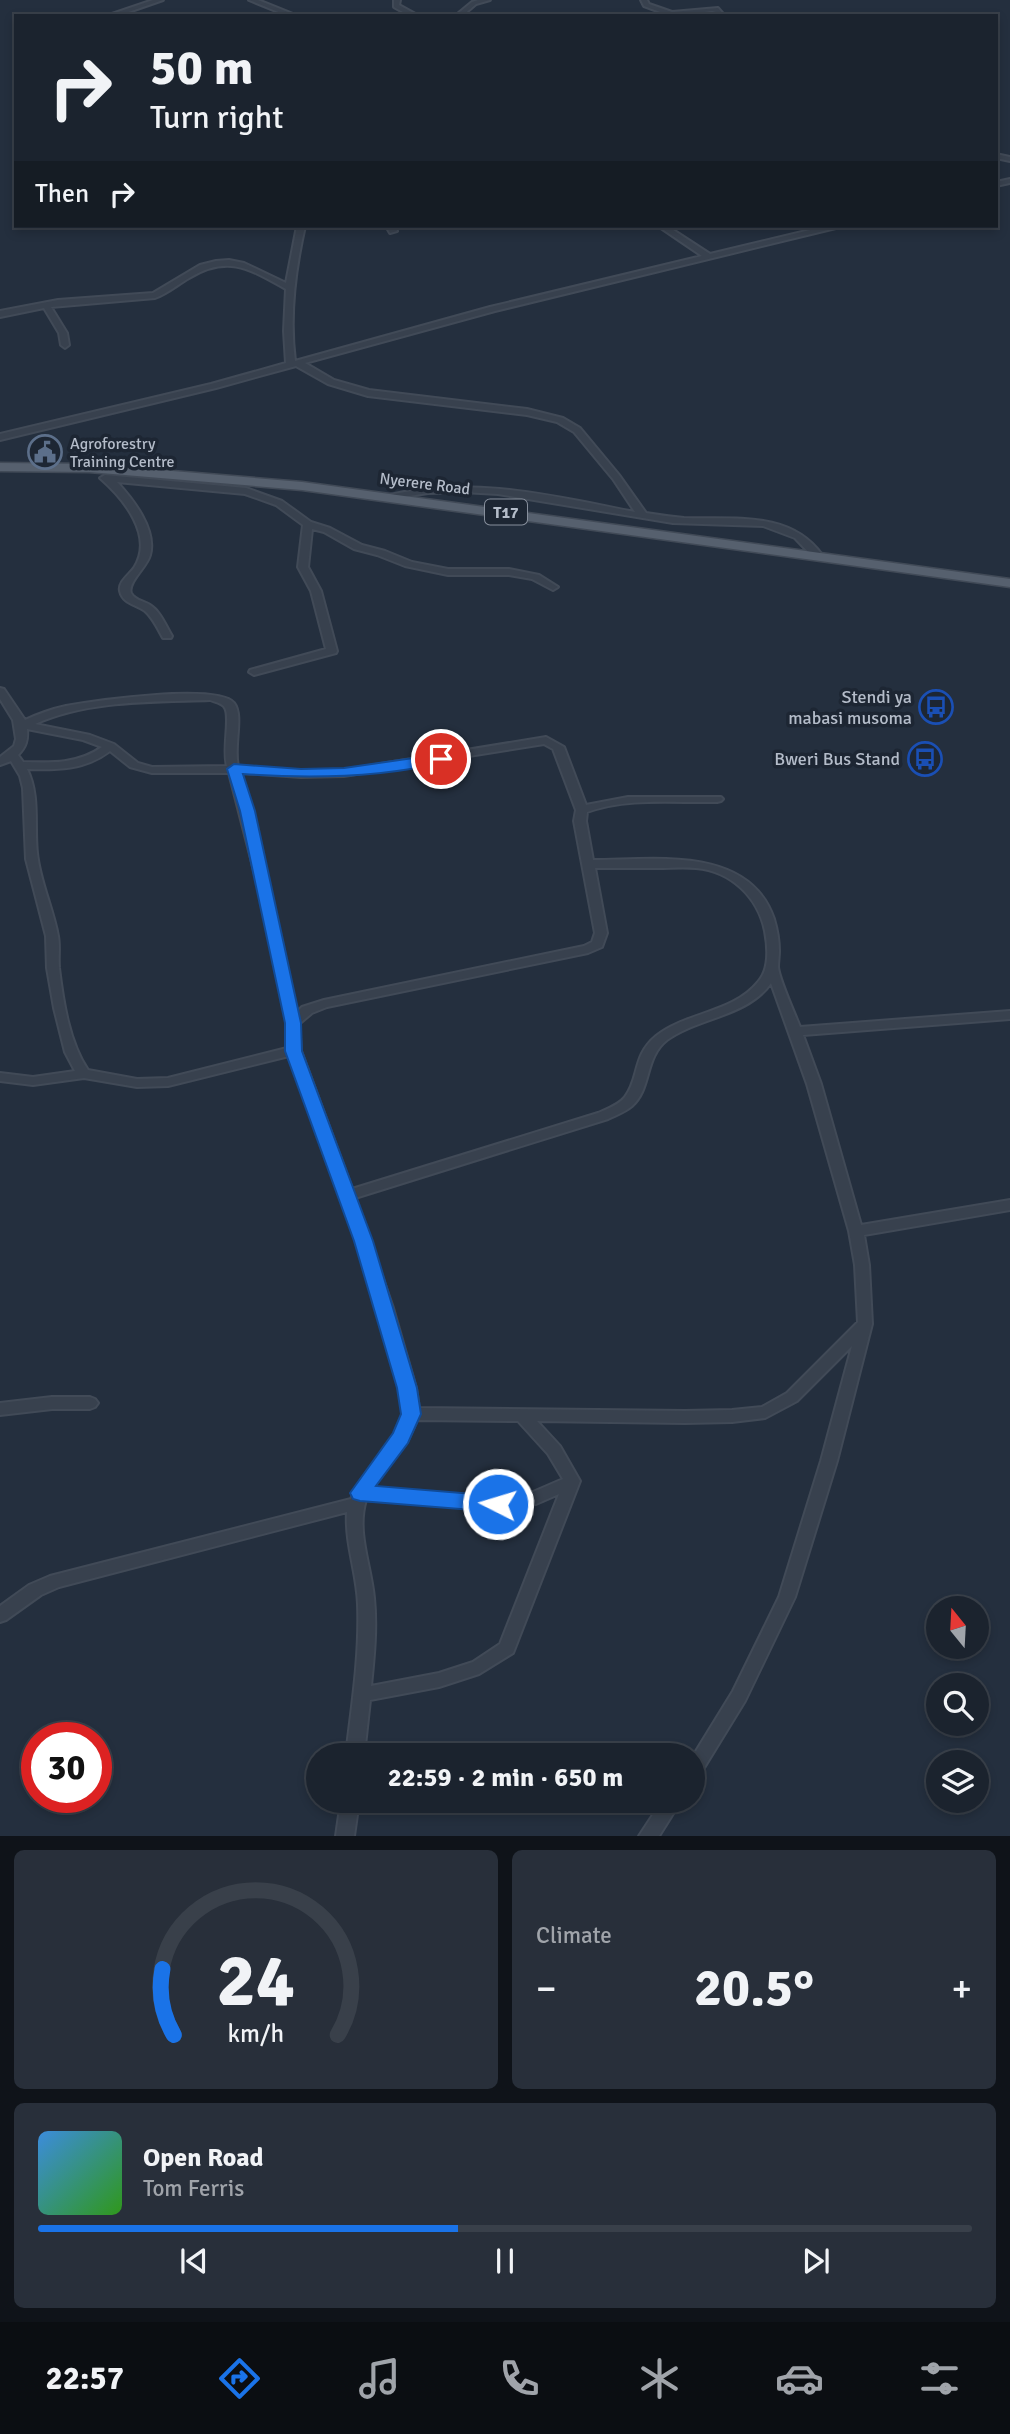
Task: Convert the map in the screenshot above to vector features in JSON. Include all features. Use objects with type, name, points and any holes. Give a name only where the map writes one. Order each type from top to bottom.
[{"type":"main road","name":"Nyerere Road","points":[[0,467],[89,468],[218,477],[393,497],[1010,583]]},
{"type":"street","points":[[115,14],[160,0]]},
{"type":"street","points":[[252,0],[290,14]]},
{"type":"street","points":[[397,0],[398,8],[412,14]]},
{"type":"street","points":[[460,14],[468,6],[487,0]]},
{"type":"street","points":[[644,0],[644,3],[654,9],[672,14],[712,9],[718,10],[721,14]]},
{"type":"street","points":[[711,0],[712,9]]},
{"type":"street","points":[[301,228],[290,288],[288,351],[295,364],[331,382],[368,393],[527,412],[560,419],[577,430],[591,446],[643,516]]},
{"type":"street","points":[[665,228],[709,257]]},
{"type":"street","points":[[0,437],[295,364],[493,309],[828,228]]},
{"type":"street","points":[[0,314],[46,305],[155,295],[169,289],[194,271],[225,263],[247,264],[290,288]]},
{"type":"street","points":[[46,305],[62,333],[65,345]]},
{"type":"street","points":[[89,468],[124,491],[139,522],[146,543],[140,565],[125,585],[127,595],[131,601],[150,611],[167,636]]},
{"type":"street","points":[[104,478],[246,491],[279,503],[308,524],[327,530],[358,547],[409,564],[448,572],[509,572],[535,577],[553,587]]},
{"type":"street","points":[[393,497],[435,488],[460,488],[550,498],[643,516],[774,526],[808,541],[817,555]]},
{"type":"street","points":[[254,672],[332,651],[316,591],[303,567],[308,524]]},
{"type":"street","points":[[0,691],[20,720],[22,729],[22,746],[17,761],[31,807],[34,869],[53,939],[53,968],[72,1057],[84,1074]]},
{"type":"street","points":[[20,720],[60,710],[174,699],[221,698],[228,703],[234,714],[228,744],[248,811],[293,1023],[294,1051],[348,1195],[391,1327],[411,1414],[401,1437],[358,1499],[354,1525],[366,1598],[356,1743]]},
{"type":"street","points":[[20,720],[110,746],[134,765],[152,770],[234,769],[301,774],[344,773],[546,740],[558,747],[582,810],[580,821],[601,933],[598,944],[589,949],[324,1004],[307,1010],[293,1023]]},
{"type":"street","points":[[0,762],[79,764],[94,759],[110,746]]},
{"type":"street","points":[[582,810],[592,805],[615,802],[718,799]]},
{"type":"street","points":[[589,864],[708,865],[728,875],[757,896],[764,911],[773,951],[772,968],[814,1084],[856,1231],[862,1265],[865,1324],[829,1461],[787,1597],[739,1696],[705,1751]]},
{"type":"street","points":[[348,1195],[603,1116],[629,1101],[652,1046],[670,1034],[748,998],[764,984],[772,968]]},
{"type":"street","points":[[795,1032],[1008,1018]]},
{"type":"street","points":[[0,1077],[33,1081],[84,1074],[137,1083],[168,1082],[294,1051]]},
{"type":"street","points":[[856,1231],[1010,1205]]},
{"type":"street","points":[[411,1414],[685,1417],[765,1412],[792,1397],[865,1324]]},
{"type":"street","points":[[0,1409],[51,1403],[90,1403]]},
{"type":"street","points":[[522,1415],[554,1451],[572,1481]]},
{"type":"street","points":[[0,1615],[35,1590],[55,1581],[358,1499],[498,1504],[536,1498],[572,1481]]},
{"type":"street","points":[[361,1695],[439,1680],[479,1667],[507,1648],[572,1481]]},
{"type":"street","points":[[345,1836],[348,1813]]},
{"type":"street","points":[[648,1836],[664,1813]]},
{"type":"place","name":"Agroforestry Training Centre","points":[[45,452]]},
{"type":"place","name":"Stendi ya mabasi musoma","points":[[936,707]]},
{"type":"place","name":"Bweri Bus Stand","points":[[925,759]]},
{"type":"route","points":[[441,759],[344,773],[301,774],[234,769],[248,811],[257,864],[293,1023],[294,1051],[364,1241],[407,1388],[411,1414],[401,1437],[360,1493],[498,1504]]}]
